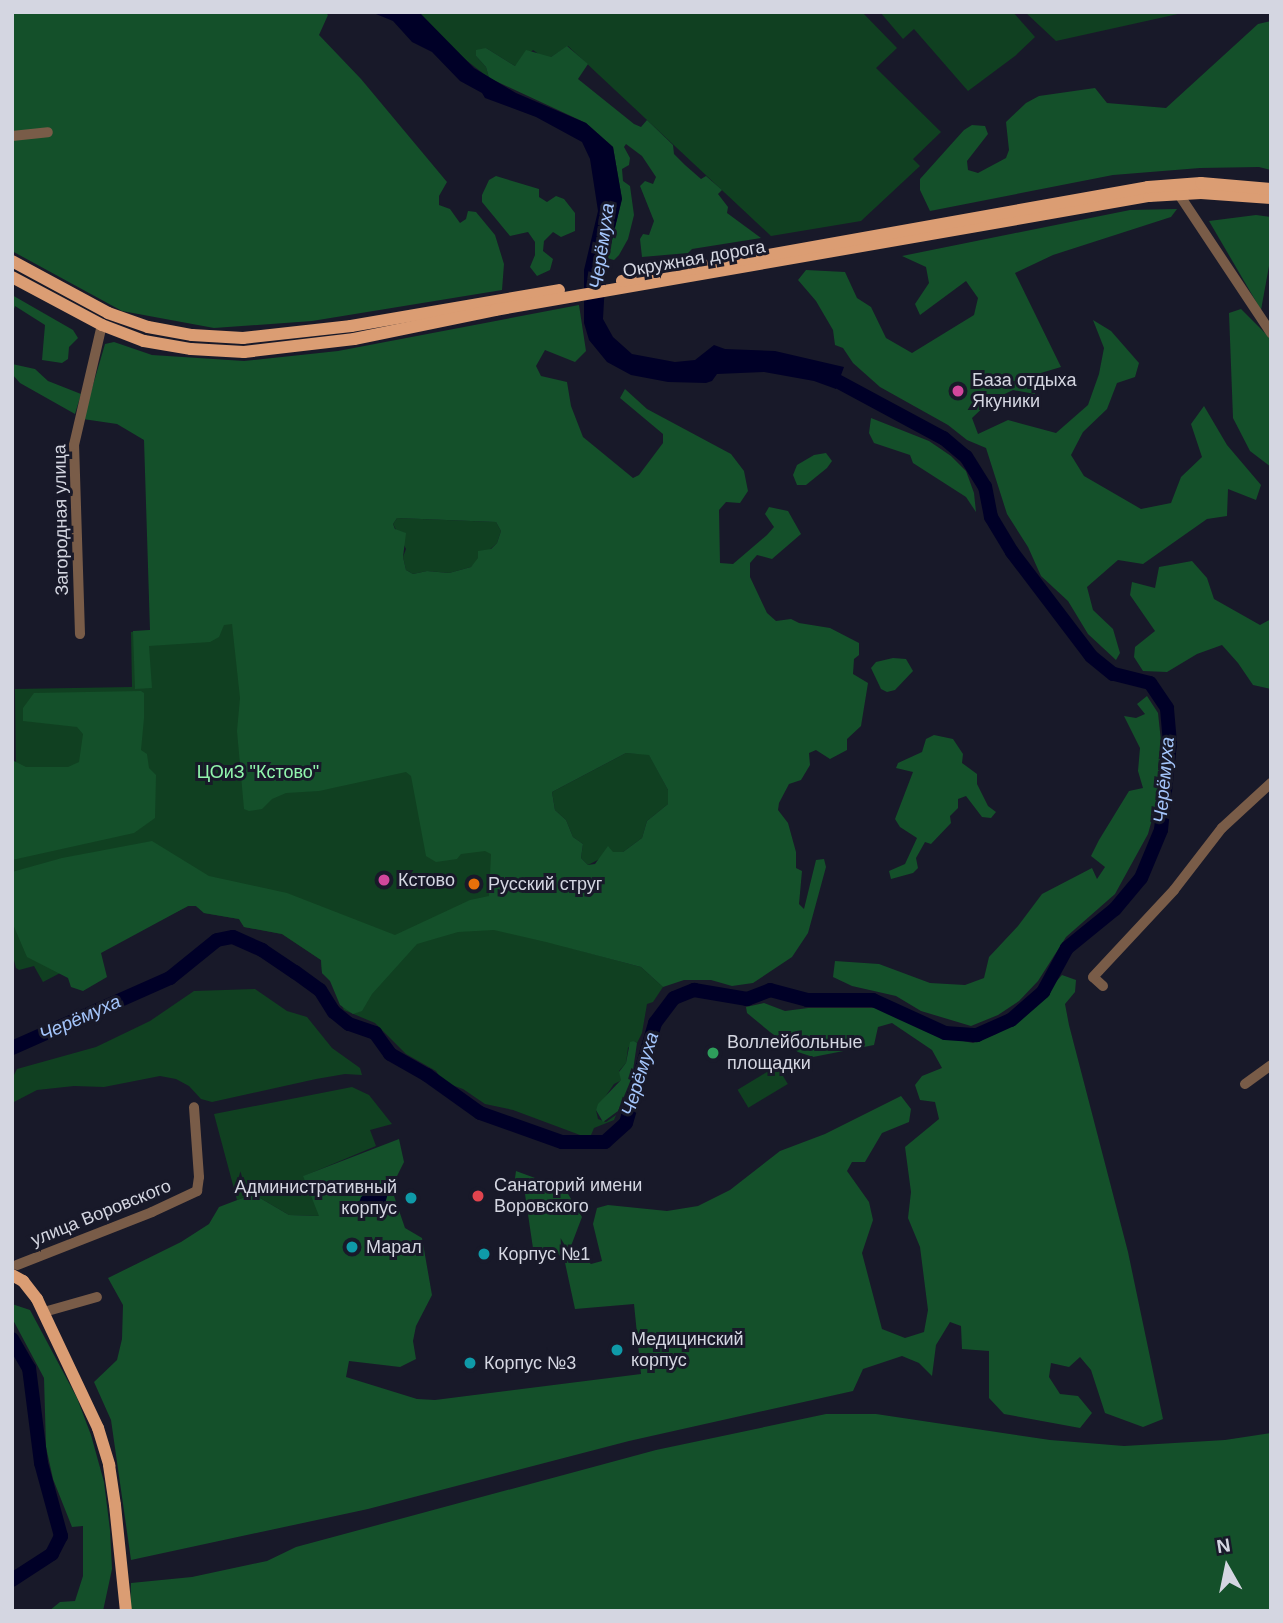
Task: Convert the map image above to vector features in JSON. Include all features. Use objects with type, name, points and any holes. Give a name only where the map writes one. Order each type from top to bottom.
[{"type":"main road","name":"Окружная дорога","points":[[12,261],[108,313],[148,327],[192,335],[243,338],[351,326],[637,283],[1175,189],[1219,183],[1271,188]]},
{"type":"main road","name":"Окружная дорога","points":[[1175,189],[1271,198]]},
{"type":"main road","name":"Окружная дорога","points":[[12,277],[102,325],[152,342],[191,349],[244,352],[354,340],[549,296]]},
{"type":"main road","points":[[14,1270],[44,1312],[88,1403],[109,1465],[126,1611]]},
{"type":"street","points":[[12,136],[48,132]]},
{"type":"street","points":[[1175,189],[1271,333]]},
{"type":"street","name":"Загородная улица","points":[[80,634],[74,445],[102,325]]},
{"type":"street","points":[[1103,986],[1093,977],[1174,890],[1222,828],[1271,783]]},
{"type":"street","points":[[1245,1084],[1271,1065]]},
{"type":"street","name":"улица Воровского","points":[[14,1270],[78,1239],[143,1216],[197,1191],[199,1176],[194,1107]]},
{"type":"street","points":[[44,1312],[97,1297]]},
{"type":"green space","points":[[12,12],[325,12],[328,15],[319,35],[361,79],[447,182],[439,196],[439,205],[450,209],[460,223],[466,219],[468,211],[476,212],[495,235],[504,264],[502,290],[312,321],[214,328],[122,311],[12,251]]},
{"type":"green space","points":[[419,12],[862,12],[897,48],[876,68],[941,132],[913,159],[920,166],[861,221],[771,236],[568,46],[551,57],[544,58],[533,50],[515,66],[486,48],[476,56],[486,67],[489,78],[457,53]]},
{"type":"green space","points":[[880,12],[1013,12],[1035,37],[1015,56],[968,91],[914,29],[903,39]]},
{"type":"green space","points":[[1025,12],[1187,12],[1056,41]]},
{"type":"green space","points":[[1271,21],[1271,170],[1259,167],[1200,168],[1113,175],[930,211],[920,190],[920,179],[964,130],[972,125],[985,126],[988,134],[967,161],[968,170],[978,173],[1006,158],[1009,150],[1006,122],[1026,103],[1039,96],[1095,88],[1107,103],[1166,108],[1258,24]]},
{"type":"green space","points":[[567,46],[588,64],[578,79],[634,124],[641,127],[647,120],[673,145],[674,154],[685,165],[701,179],[706,176],[722,190],[718,194],[728,207],[727,213],[761,238],[692,249],[688,253],[642,257],[640,239],[643,234],[649,235],[654,221],[640,186],[645,181],[653,184],[656,177],[642,156],[626,144],[624,147],[630,158],[629,165],[622,169],[623,181],[630,186],[634,215],[628,239],[619,255],[614,260],[607,258],[622,199],[613,147],[586,123],[489,78],[486,67],[476,56],[476,50],[486,48],[515,66],[526,50],[551,57]]},
{"type":"green space","points":[[496,176],[539,189],[539,197],[547,202],[556,196],[564,199],[575,213],[575,231],[561,237],[553,232],[544,241],[543,251],[553,259],[550,270],[537,276],[530,267],[535,255],[535,242],[528,232],[510,236],[482,202],[482,195],[489,180]]},
{"type":"green space","points":[[1177,209],[1171,217],[1053,255],[1015,273],[1061,367],[1034,375],[1035,394],[1013,390],[990,401],[972,418],[978,434],[1008,420],[1056,433],[1088,405],[1099,374],[1104,348],[1093,320],[1111,331],[1139,363],[1135,377],[1117,383],[1107,409],[1083,432],[1071,455],[1084,476],[1141,509],[1171,503],[1181,477],[1202,457],[1191,424],[1204,406],[1227,445],[1261,485],[1256,500],[1228,489],[1227,516],[1207,519],[1143,564],[1118,560],[1087,587],[1093,610],[1113,629],[1120,653],[1116,660],[1088,634],[1068,601],[1041,576],[1028,547],[1007,514],[986,448],[967,440],[948,425],[880,387],[853,363],[843,348],[835,345],[833,330],[816,301],[798,280],[806,270],[845,272],[857,298],[871,307],[886,338],[912,353],[974,315],[978,298],[966,281],[920,315],[915,304],[929,283],[926,267],[902,256],[1130,210]]},
{"type":"green space","points":[[1256,215],[1271,217],[1271,255],[1261,310],[1209,221]]},
{"type":"green space","points":[[12,295],[73,330],[78,338],[69,347],[68,359],[62,363],[42,360],[45,325],[15,306],[12,315]]},
{"type":"green space","points":[[579,305],[586,351],[575,362],[545,350],[536,366],[541,376],[567,382],[571,406],[583,437],[633,478],[639,475],[663,443],[663,434],[620,398],[625,389],[647,409],[731,454],[744,471],[748,491],[740,503],[726,502],[719,510],[720,563],[733,564],[774,527],[765,514],[769,507],[788,511],[801,534],[772,559],[757,555],[750,563],[750,577],[767,613],[776,621],[791,619],[830,628],[859,643],[859,655],[854,659],[853,674],[868,683],[861,726],[847,739],[847,750],[830,759],[816,750],[809,753],[810,765],[801,780],[789,784],[779,803],[778,810],[788,823],[796,852],[796,868],[802,871],[799,904],[804,909],[816,860],[824,859],[826,867],[808,933],[792,957],[753,983],[732,986],[711,980],[684,980],[663,987],[641,967],[494,930],[458,932],[417,944],[372,994],[362,1011],[353,1014],[340,1005],[330,981],[322,973],[321,960],[282,934],[244,927],[239,919],[204,913],[196,906],[188,906],[101,953],[107,977],[83,991],[71,987],[68,978],[27,957],[12,922],[12,872],[62,858],[152,841],[209,876],[287,893],[395,935],[470,900],[489,896],[491,854],[485,851],[461,854],[457,859],[436,862],[426,856],[411,776],[406,772],[319,791],[286,793],[272,799],[262,809],[244,809],[237,731],[240,698],[232,624],[224,625],[219,637],[210,642],[149,646],[152,688],[135,689],[133,631],[150,630],[144,440],[117,424],[83,419],[105,344],[114,342],[152,355],[244,361],[338,351]],"holes":[[[397,518],[496,522],[501,531],[497,543],[491,549],[478,551],[478,558],[471,567],[449,573],[427,571],[413,574],[406,570],[403,557],[406,533],[395,529],[393,524]],[[626,753],[649,755],[668,790],[668,804],[647,821],[642,838],[623,852],[613,852],[608,846],[595,864],[588,865],[581,858],[583,844],[573,837],[566,820],[555,810],[552,792]]]},
{"type":"green space","points":[[1241,309],[1271,339],[1271,467],[1250,451],[1233,418],[1229,313]]},
{"type":"green space","points":[[12,364],[35,369],[48,381],[81,394],[75,414],[20,383],[12,374]]},
{"type":"green space","points":[[871,418],[929,441],[951,456],[966,471],[974,493],[976,512],[966,497],[913,463],[910,455],[874,443],[869,433]]},
{"type":"green space","points":[[826,453],[832,461],[827,468],[806,485],[797,485],[793,475],[797,465],[814,455]]},
{"type":"green space","points":[[397,518],[496,522],[501,531],[497,543],[471,567],[449,573],[427,571],[413,574],[406,570],[403,557],[406,549],[393,524]]},
{"type":"green space","points":[[1192,561],[1207,578],[1214,599],[1260,625],[1271,619],[1271,689],[1253,685],[1222,645],[1197,654],[1167,672],[1143,671],[1134,657],[1135,647],[1155,631],[1130,595],[1132,582],[1155,588],[1159,567]]},
{"type":"green space","name":"ЦОиЗ \"Кстово\"","points":[[254,603],[336,646],[567,947],[641,967],[663,987],[653,1002],[647,1004],[642,1033],[637,1043],[634,1041],[628,1048],[626,1063],[619,1071],[622,1080],[614,1084],[596,1110],[598,1119],[606,1122],[616,1115],[614,1120],[594,1128],[591,1135],[580,1135],[513,1110],[485,1104],[463,1089],[443,1082],[436,1071],[406,1054],[375,1023],[344,1010],[330,980],[322,973],[321,960],[282,934],[244,927],[239,919],[204,913],[196,906],[188,906],[43,982],[34,966],[19,970],[16,968],[12,952],[12,856],[17,855],[15,689],[132,687],[131,632],[153,630]]},
{"type":"green space","points":[[893,658],[906,659],[913,671],[895,690],[887,692],[881,689],[871,668],[876,662]]},
{"type":"green space","points":[[34,693],[144,693],[144,718],[141,750],[147,754],[149,768],[156,775],[155,818],[134,833],[12,860],[12,760],[26,767],[68,767],[79,762],[83,734],[77,727],[23,721],[23,708]]},
{"type":"green space","points":[[1147,696],[1158,713],[1161,741],[1159,794],[1148,834],[1115,894],[1066,937],[1038,981],[1019,1001],[998,1015],[971,1026],[921,1011],[896,996],[852,986],[833,977],[835,961],[879,964],[930,983],[965,985],[984,978],[989,957],[1018,926],[1042,894],[1092,868],[1097,879],[1105,867],[1091,856],[1099,840],[1129,791],[1143,788],[1138,771],[1140,748],[1124,716],[1136,718],[1145,714],[1137,704]]},
{"type":"green space","points":[[934,735],[953,739],[963,754],[962,763],[977,774],[977,784],[988,806],[996,812],[991,818],[982,817],[966,796],[958,799],[958,808],[950,816],[951,823],[931,844],[925,842],[916,858],[918,868],[913,873],[891,879],[889,871],[905,864],[917,838],[900,827],[895,819],[913,772],[896,768],[898,763],[922,752],[926,739]]},
{"type":"green space","points":[[626,753],[649,754],[668,790],[668,804],[647,821],[642,838],[623,852],[613,852],[588,865],[581,858],[583,844],[573,837],[566,820],[555,810],[552,792]]},
{"type":"green space","points":[[1062,975],[1076,980],[1075,992],[1065,1004],[1069,1025],[1128,1252],[1163,1419],[1143,1427],[1105,1413],[1091,1370],[1080,1357],[1069,1367],[1051,1363],[1049,1377],[1060,1394],[1078,1396],[1092,1413],[1080,1428],[1004,1414],[989,1398],[989,1351],[962,1349],[961,1326],[950,1322],[936,1345],[932,1376],[919,1363],[902,1356],[863,1369],[853,1391],[629,1441],[368,1509],[131,1560],[111,1420],[94,1382],[117,1360],[122,1339],[123,1305],[108,1278],[181,1242],[209,1224],[219,1207],[253,1194],[289,1215],[319,1216],[303,1176],[399,1139],[404,1162],[394,1182],[394,1196],[405,1228],[422,1238],[432,1295],[416,1326],[413,1341],[416,1359],[400,1367],[349,1361],[346,1377],[417,1399],[435,1400],[641,1374],[634,1304],[575,1309],[564,1258],[550,1250],[534,1255],[525,1194],[513,1192],[516,1171],[565,1189],[582,1217],[571,1246],[591,1264],[602,1261],[593,1224],[597,1208],[608,1205],[667,1211],[698,1206],[730,1190],[780,1151],[825,1134],[901,1096],[911,1109],[909,1122],[882,1133],[865,1162],[852,1162],[847,1171],[869,1202],[873,1220],[862,1253],[882,1329],[905,1338],[924,1332],[928,1310],[920,1247],[908,1218],[911,1192],[905,1147],[939,1119],[935,1102],[920,1100],[915,1085],[922,1076],[942,1068],[932,1050],[892,1023],[878,1027],[874,1045],[813,1057],[798,1052],[770,1032],[747,1013],[746,1007],[764,1003],[785,1011],[808,1008],[876,1008],[891,1012],[939,1036],[973,1043],[996,1034],[1031,1009]]},
{"type":"green space","points":[[255,989],[287,1011],[307,1017],[332,1048],[360,1068],[362,1075],[345,1074],[316,1079],[212,1102],[201,1099],[189,1086],[176,1079],[160,1076],[104,1087],[74,1086],[37,1090],[12,1103],[12,1079],[17,1069],[96,1047],[150,1021],[194,991]]},
{"type":"green space","points":[[630,1042],[637,1043],[632,1077],[618,1111],[603,1122],[596,1110],[598,1104],[621,1080],[619,1072],[626,1063]]},
{"type":"green space","points":[[777,1066],[788,1084],[748,1108],[738,1090]]},
{"type":"green space","points":[[352,1087],[369,1095],[392,1124],[370,1130],[376,1146],[304,1176],[320,1216],[289,1215],[253,1194],[237,1200],[214,1114]]},
{"type":"green space","points":[[12,1304],[30,1310],[77,1398],[91,1435],[104,1482],[110,1530],[112,1569],[103,1611],[49,1611],[60,1602],[75,1601],[83,1576],[83,1526],[72,1527],[53,1479],[46,1447],[44,1378],[12,1318]]},
{"type":"green space","points":[[826,1414],[876,1414],[1050,1440],[1124,1446],[1225,1440],[1271,1433],[1271,1611],[130,1611],[131,1583],[192,1577],[267,1561],[296,1547],[656,1450]]},
{"type":"water","name":"Черёмуха","points":[[371,12],[419,12],[474,68],[516,93],[586,123],[613,147],[622,199],[606,265],[603,319],[613,337],[632,354],[675,362],[695,360],[714,345],[725,349],[775,351],[844,367],[836,389],[814,381],[764,372],[717,374],[712,381],[706,383],[668,382],[631,375],[607,362],[589,340],[584,323],[584,270],[598,211],[590,159],[582,142],[536,117],[485,98],[482,93],[460,81],[432,52],[412,42],[393,21]]},
{"type":"water","points":[[382,1183],[388,1193],[385,1204],[371,1211],[356,1211],[361,1197]]},
{"type":"waterway","name":"Черёмуха","points":[[12,1048],[170,978],[217,940],[233,937],[262,950],[295,972],[320,990],[334,1012],[349,1024],[375,1033],[390,1054],[427,1075],[480,1113],[562,1142],[605,1142],[626,1123],[655,1023],[674,998],[694,990],[747,999],[770,990],[807,1000],[873,1000],[945,1033],[977,1035],[1011,1020],[1043,992],[1067,948],[1115,909],[1141,878],[1161,830],[1170,743],[1167,708],[1150,683],[1113,674],[1091,656],[1012,552],[991,517],[985,487],[966,457],[943,438],[824,374]]},
{"type":"waterway","name":"Черёмуха","points":[[12,1339],[29,1368],[41,1463],[61,1536],[52,1554],[12,1580]]},
{"type":"place","name":"База отдыха Якуники","points":[[958,391]]},
{"type":"place","name":"Кстово","points":[[384,880]]},
{"type":"place","name":"Русский струг","points":[[474,884]]},
{"type":"place","name":"Воллейбольные площадки","points":[[713,1053]]},
{"type":"place","name":"Санаторий имени Воровского","points":[[478,1196]]},
{"type":"place","name":"Административный корпус","points":[[411,1198]]},
{"type":"place","name":"Марал","points":[[352,1247]]},
{"type":"place","name":"Корпус №1","points":[[484,1254]]},
{"type":"place","name":"Медицинский корпус","points":[[617,1350]]},
{"type":"place","name":"Корпус №3","points":[[470,1363]]}]
